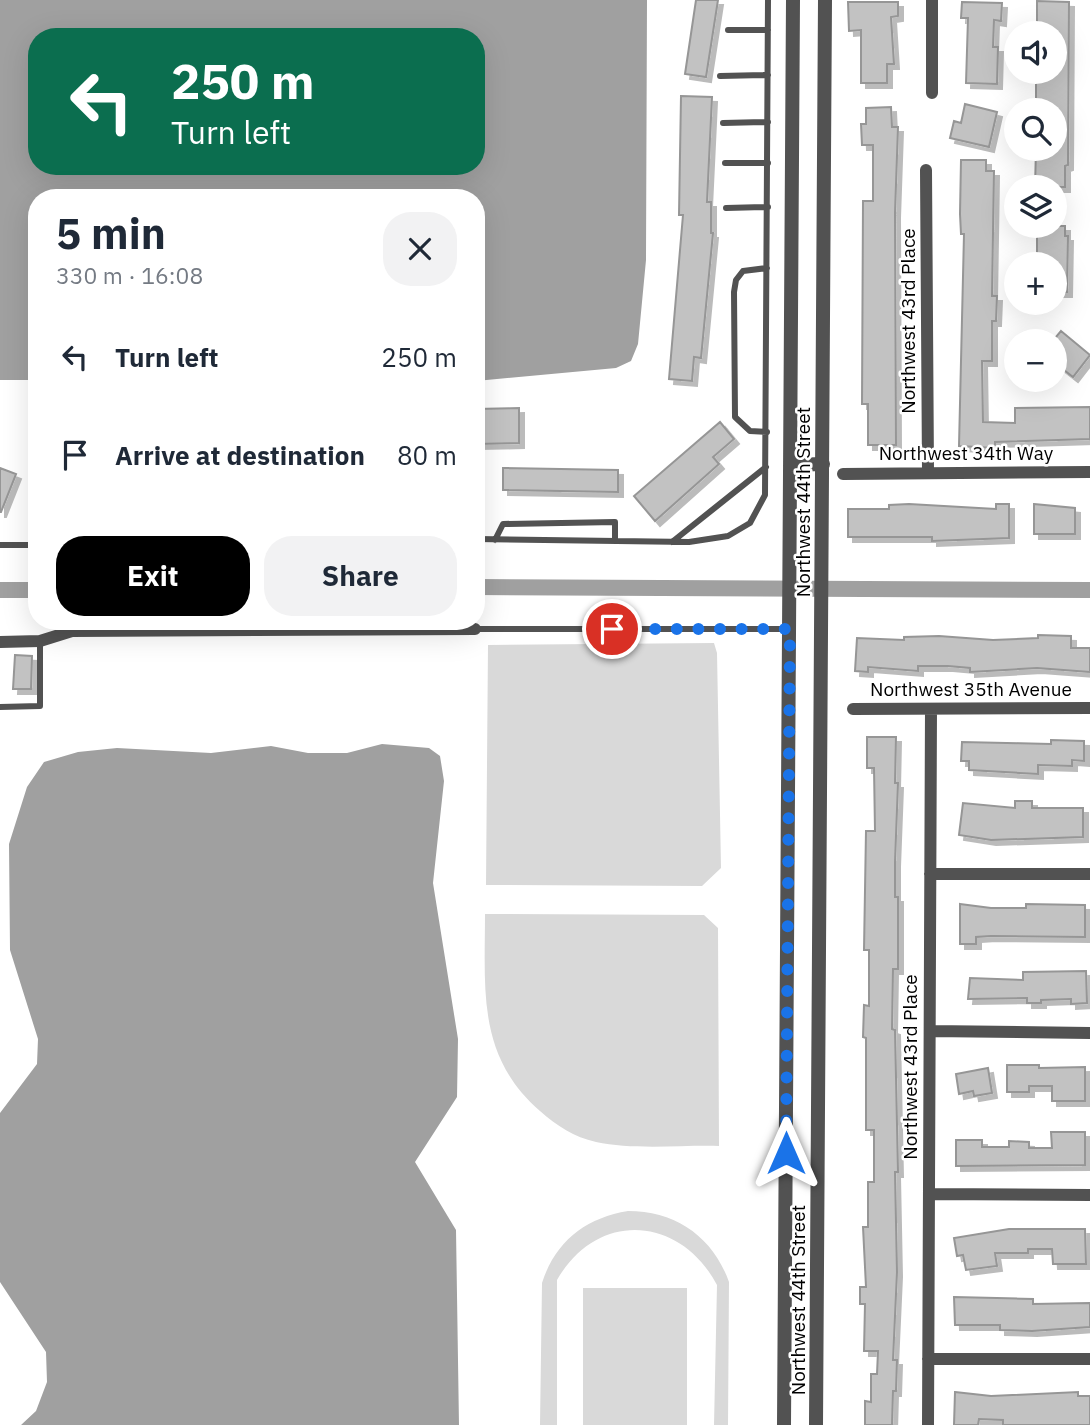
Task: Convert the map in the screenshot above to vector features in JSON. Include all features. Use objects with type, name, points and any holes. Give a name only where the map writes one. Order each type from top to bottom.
[{"type":"street","name":"Northwest 44th Street","points":[[784,1425],[793,0]]},
{"type":"street","name":"Northwest 44th Street","points":[[816,1425],[825,0]]},
{"type":"street","points":[[932,0],[932,93]]},
{"type":"street","name":"Northwest 43rd Place","points":[[926,170],[928,471]]},
{"type":"street","points":[[790,465],[823,464]]},
{"type":"street","name":"Northwest 34th Way","points":[[843,474],[928,471],[1090,472]]},
{"type":"street","points":[[0,642],[40,641],[72,631],[274,630]]},
{"type":"street","name":"Northwest 35th Avenue","points":[[853,709],[1090,708]]},
{"type":"street","name":"Northwest 43rd Place","points":[[928,1425],[931,709]]},
{"type":"street","points":[[930,874],[1090,874]]},
{"type":"street","points":[[930,1031],[1090,1032]]},
{"type":"street","points":[[929,1194],[1090,1195]]},
{"type":"street","points":[[928,1359],[1090,1359]]},
{"type":"lane","points":[[485,540],[672,542],[728,536],[750,523],[765,495],[768,0]]},
{"type":"lane","points":[[728,30],[768,30]]},
{"type":"lane","points":[[720,76],[768,75]]},
{"type":"lane","points":[[723,123],[768,122]]},
{"type":"lane","points":[[725,163],[768,163]]},
{"type":"lane","points":[[726,208],[768,207]]},
{"type":"lane","points":[[766,432],[750,431],[735,417],[734,292],[736,280],[743,271],[767,268]]},
{"type":"lane","points":[[672,542],[766,467]]},
{"type":"lane","points":[[495,540],[503,524],[615,523],[615,541]]},
{"type":"lane","points":[[0,545],[28,545]]},
{"type":"lane","points":[[485,629],[790,629]]},
{"type":"lane","points":[[0,707],[40,706],[40,641]]},
{"type":"shaded area","points":[[0,0],[647,0],[646,260],[638,344],[631,361],[616,368],[485,380],[485,189],[28,189],[28,380],[0,380]]},
{"type":"shaded area","points":[[714,643],[717,653],[721,868],[702,886],[486,885],[488,645]]},
{"type":"shaded area","points":[[382,744],[429,748],[440,756],[444,781],[433,883],[458,1039],[457,1097],[415,1162],[456,1230],[459,1425],[21,1425],[36,1411],[47,1382],[46,1352],[0,1282],[0,1113],[37,1064],[38,1039],[10,950],[9,844],[27,787],[44,762],[78,752],[117,748],[211,753],[271,746],[308,753],[347,753]]},
{"type":"shaded area","points":[[485,914],[704,915],[718,928],[719,1146],[641,1147],[596,1142],[566,1130],[540,1111],[520,1090],[505,1068],[495,1045],[486,996]]},
{"type":"shaded area","points":[[645,1212],[677,1222],[703,1240],[722,1266],[729,1282],[728,1425],[714,1425],[717,1285],[701,1262],[682,1245],[661,1234],[638,1230],[615,1232],[594,1241],[574,1257],[557,1280],[557,1425],[540,1425],[542,1283],[548,1268],[564,1244],[585,1226],[612,1214]]},
{"type":"shaded area","points":[[583,1288],[687,1288],[687,1425],[583,1425]]},
{"type":"building","points":[[696,0],[718,0],[706,77],[685,74]]},
{"type":"building","points":[[1037,1],[1069,2],[1068,165],[1065,166],[1065,175],[1035,175],[1036,161],[1067,161],[1067,98],[1036,98],[1036,84],[1067,84],[1067,21],[1037,21]]},
{"type":"building","points":[[848,2],[898,2],[898,16],[891,17],[894,64],[887,64],[887,83],[861,83],[861,30],[849,31]]},
{"type":"building","points":[[962,2],[1002,3],[1001,21],[994,20],[993,47],[998,47],[997,84],[966,83],[968,18],[961,18]]},
{"type":"building","points":[[681,96],[712,97],[707,202],[711,202],[713,233],[701,358],[694,357],[692,381],[669,379],[683,215],[679,215]]},
{"type":"building","points":[[965,104],[997,112],[989,147],[950,138],[954,121],[961,123]]},
{"type":"building","points":[[891,107],[892,127],[898,127],[895,213],[896,445],[868,445],[868,404],[862,404],[863,201],[873,201],[873,145],[862,145],[861,124],[866,124],[866,108]]},
{"type":"building","points":[[961,160],[986,160],[986,171],[994,171],[992,296],[997,296],[996,321],[992,321],[992,361],[982,361],[983,422],[1015,423],[1015,408],[1090,407],[1090,439],[995,442],[995,448],[959,446],[964,234],[961,234],[960,214]]},
{"type":"building","points":[[1068,236],[1067,292],[1067,252],[1037,252],[1037,238]]},
{"type":"building","points":[[1067,336],[1090,355],[1073,377],[1067,372]]},
{"type":"building","points":[[519,408],[519,443],[485,444],[485,409]]},
{"type":"building","points":[[720,422],[734,439],[713,457],[719,464],[655,521],[634,496]]},
{"type":"building","points":[[0,468],[16,474],[1,512],[0,512]]},
{"type":"building","points":[[503,468],[618,470],[618,492],[503,490]]},
{"type":"building","points":[[996,504],[1009,504],[1009,538],[932,541],[932,537],[848,537],[848,509],[889,509],[889,505],[996,509]]},
{"type":"building","points":[[1034,504],[1075,508],[1075,534],[1034,534]]},
{"type":"building","points":[[1038,635],[1071,636],[1071,648],[1090,648],[1090,672],[1037,668],[970,672],[970,668],[948,666],[918,666],[918,671],[868,667],[868,672],[855,671],[857,638],[904,640],[904,637],[939,636],[993,640],[1038,638]]},
{"type":"building","points":[[15,655],[32,656],[31,689],[13,689]]},
{"type":"building","points":[[867,737],[896,737],[895,783],[898,783],[895,897],[898,897],[898,969],[893,969],[892,1029],[895,1030],[898,1172],[895,1172],[897,1272],[893,1360],[897,1360],[892,1425],[865,1425],[865,1401],[871,1402],[871,1374],[877,1374],[878,1351],[864,1351],[865,1304],[860,1304],[860,1287],[866,1287],[863,1227],[868,1227],[868,1182],[874,1182],[874,1130],[866,1130],[866,1038],[863,1037],[864,1005],[869,1006],[869,950],[864,950],[866,831],[875,831],[874,768],[867,768]]},
{"type":"building","points":[[1051,740],[1084,741],[1084,761],[1072,760],[1072,766],[1038,765],[1038,774],[969,770],[969,761],[961,761],[962,742],[1051,744]]},
{"type":"building","points":[[1015,801],[1032,801],[1032,808],[1083,808],[1083,837],[991,840],[959,835],[963,803],[1015,808]]},
{"type":"building","points":[[960,904],[991,908],[1026,908],[1026,904],[1085,905],[1085,937],[991,936],[976,937],[976,944],[960,944]]},
{"type":"building","points":[[1086,971],[1087,1003],[1071,1004],[1071,999],[1027,1003],[1027,998],[968,999],[970,978],[1023,980],[1023,972]]},
{"type":"building","points":[[1007,1065],[1039,1065],[1039,1068],[1085,1067],[1085,1101],[1052,1101],[1052,1086],[1029,1086],[1029,1092],[1007,1092]]},
{"type":"building","points":[[988,1068],[992,1093],[974,1096],[973,1091],[959,1094],[956,1074]]},
{"type":"building","points":[[1051,1132],[1085,1132],[1085,1165],[956,1166],[956,1140],[982,1140],[982,1147],[1009,1147],[1009,1141],[1029,1142],[1029,1148],[1052,1148]]},
{"type":"building","points":[[1009,1229],[1085,1229],[1086,1264],[1053,1264],[1052,1249],[1028,1249],[1028,1253],[995,1253],[997,1266],[966,1270],[963,1255],[957,1256],[954,1238]]},
{"type":"building","points":[[954,1297],[1033,1299],[1033,1304],[1090,1303],[1090,1327],[1032,1331],[1000,1330],[1000,1325],[955,1325]]},
{"type":"building","points":[[955,1392],[991,1396],[1078,1392],[1078,1396],[1090,1396],[1090,1425],[1003,1425],[1003,1420],[979,1419],[978,1425],[954,1425]]},
{"type":"waterway","points":[[485,587],[1090,590]]},
{"type":"waterway","points":[[0,590],[28,590]]},
{"type":"route","points":[[612,629],[790,629],[786,1153]]}]
